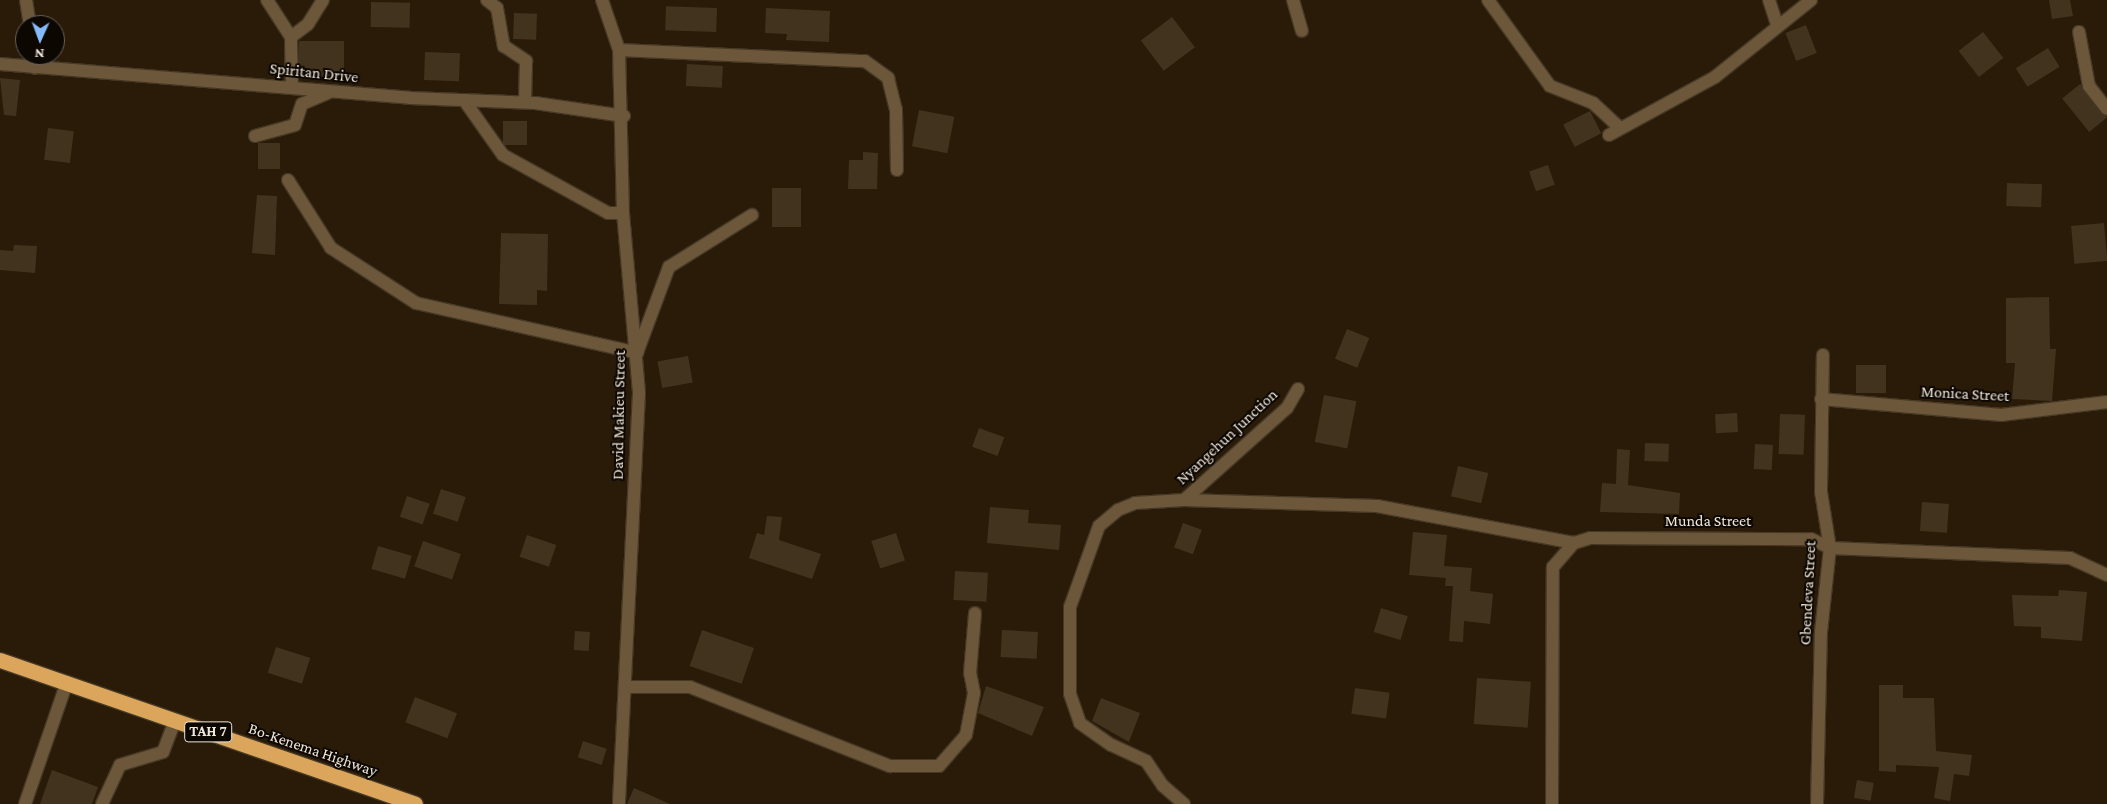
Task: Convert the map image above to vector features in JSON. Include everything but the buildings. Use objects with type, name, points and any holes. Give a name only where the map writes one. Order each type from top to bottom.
[{"type":"highway","name":"Bo-Kenema Highway","points":[[0,660],[68,682],[415,804]]},
{"type":"street","points":[[26,0],[28,15]]},
{"type":"street","points":[[267,0],[292,37],[292,87]]},
{"type":"street","points":[[292,37],[308,24],[323,0]]},
{"type":"street","points":[[487,0],[497,8],[504,46],[526,60],[525,102]]},
{"type":"street","name":"David Makieu Street","points":[[602,0],[620,50],[624,116],[623,213],[637,353],[619,804]]},
{"type":"street","points":[[1293,0],[1302,31]]},
{"type":"street","points":[[1488,0],[1550,86],[1594,103],[1620,128]]},
{"type":"street","points":[[1769,0],[1777,25]]},
{"type":"street","points":[[1608,135],[1715,77],[1808,0]]},
{"type":"street","points":[[2079,32],[2089,86],[2107,109]]},
{"type":"street","points":[[620,50],[865,61],[888,78],[896,109],[897,170]]},
{"type":"street","name":"Spiritan Drive","points":[[0,64],[15,63]]},
{"type":"street","name":"Spiritan Drive","points":[[65,64],[330,92],[525,102],[624,116]]},
{"type":"street","points":[[255,136],[295,125],[302,104],[330,92]]},
{"type":"street","points":[[464,100],[503,155],[608,213],[623,213]]},
{"type":"street","points":[[288,180],[332,248],[416,303],[637,353],[669,267],[752,215]]},
{"type":"street","name":"Gbendeva Street","points":[[1817,804],[1821,632],[1830,548],[1821,492],[1823,355]]},
{"type":"street","name":"Nyangehun Junction","points":[[1184,804],[1162,786],[1146,761],[1111,745],[1080,723],[1070,694],[1067,630],[1070,607],[1099,526],[1118,510],[1135,503],[1184,500],[1287,408],[1298,389]]},
{"type":"street","name":"Monica Street","points":[[1821,399],[2001,415],[2107,402]]},
{"type":"street","name":"Munda Street","points":[[1184,500],[1377,506],[1574,542],[1590,538],[1737,537],[1811,539],[1830,548],[2070,558],[2107,576]]},
{"type":"street","points":[[1552,804],[1552,567],[1574,542]]},
{"type":"street","points":[[625,687],[690,687],[890,766],[939,766],[966,735],[974,693],[970,673],[975,613]]},
{"type":"street","points":[[25,804],[68,682]]},
{"type":"street","points":[[102,804],[120,765],[163,752],[175,721]]}]
